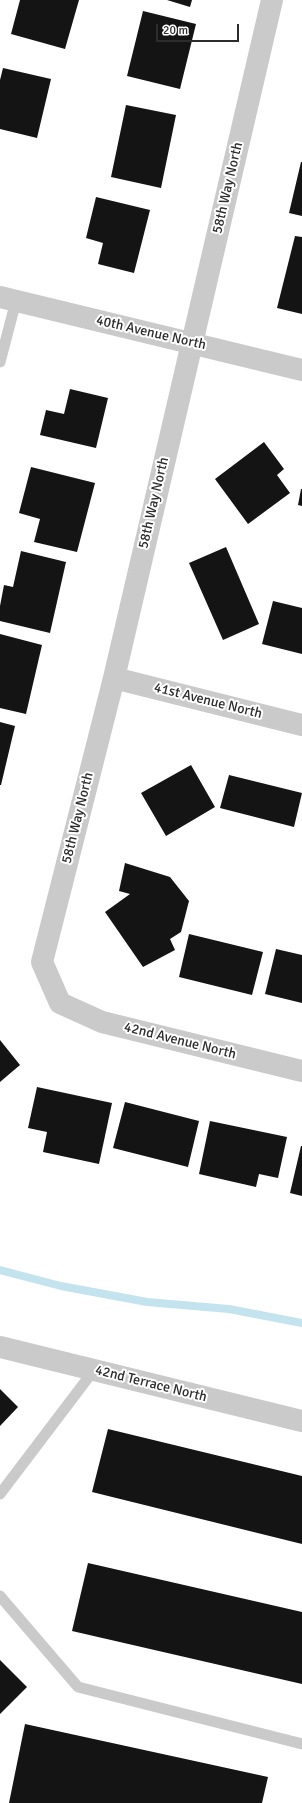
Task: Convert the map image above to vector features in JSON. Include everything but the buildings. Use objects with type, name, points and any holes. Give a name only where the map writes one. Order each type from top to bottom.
[{"type":"street","name":"58th Way North","points":[[60,1002],[42,962],[114,678],[272,0]]},
{"type":"street","name":"40th Avenue North","points":[[8,299],[192,342],[302,370]]},
{"type":"street","name":"41st Avenue North","points":[[114,678],[302,725]]},
{"type":"street","name":"42nd Avenue North","points":[[60,1002],[102,1022],[302,1071]]},
{"type":"street","name":"42nd Terrace North","points":[[0,1347],[302,1421]]},
{"type":"lane","points":[[0,362],[8,299]]},
{"type":"lane","points":[[0,1494],[94,1370]]},
{"type":"lane","points":[[0,1596],[78,1687],[302,1744]]},
{"type":"waterway","points":[[0,1270],[61,1286],[147,1302],[229,1309],[302,1323]]}]
